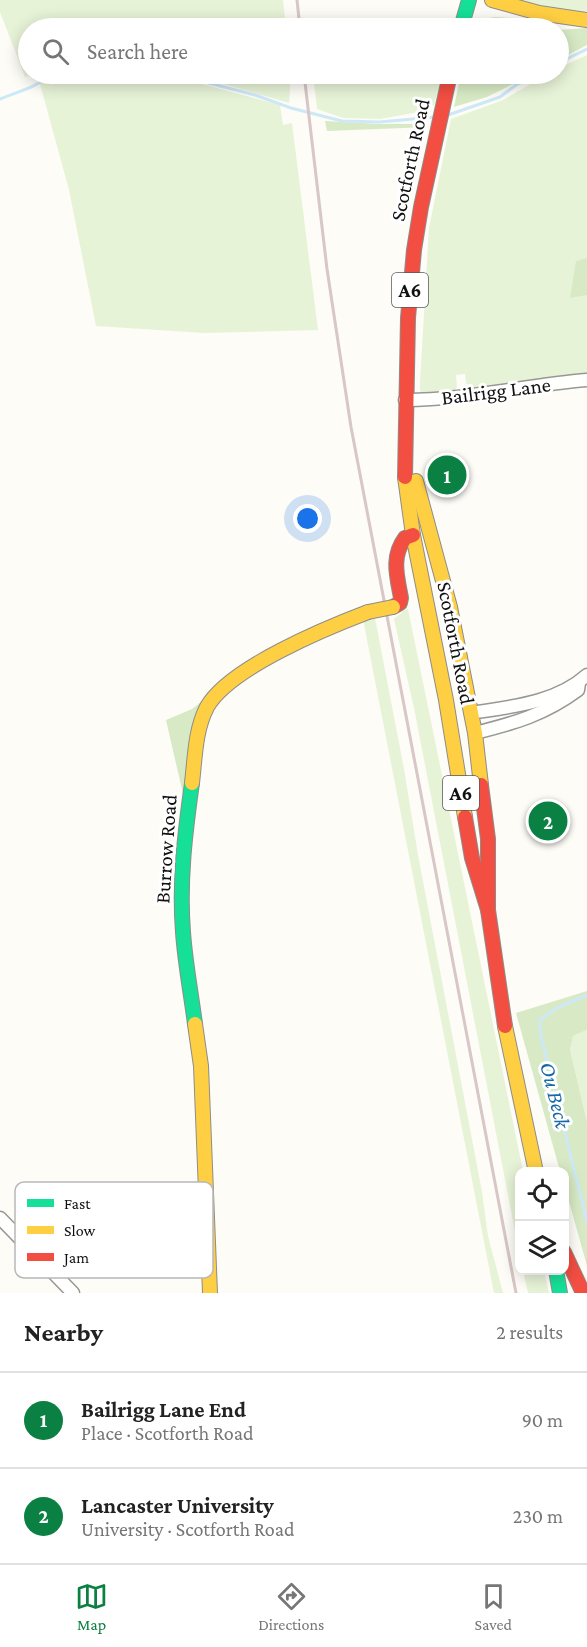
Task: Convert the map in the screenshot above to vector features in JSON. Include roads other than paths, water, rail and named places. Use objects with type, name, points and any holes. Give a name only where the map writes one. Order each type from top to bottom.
[{"type":"main road","points":[[464,18],[469,0]]},
{"type":"main road","points":[[492,0],[561,18]]},
{"type":"main road","points":[[569,19],[587,20]]},
{"type":"main road","name":"Scotforth Road","points":[[448,84],[414,250],[408,318],[404,471],[413,535],[488,839],[488,910],[505,1027],[536,1167]]},
{"type":"main road","name":"Scotforth Road","points":[[406,436],[428,531],[450,607],[471,713],[463,731],[472,858],[488,910]]},
{"type":"main road","points":[[413,535],[428,531]]},
{"type":"main road","name":"Burrow Road","points":[[206,1182],[201,1066],[183,932],[182,892],[183,852],[198,733],[203,716],[209,704],[232,683],[272,657],[345,621],[400,603],[395,565],[397,552],[405,538],[413,535]]},
{"type":"main road","points":[[569,1264],[583,1293]]},
{"type":"main road","points":[[569,1273],[574,1293]]},
{"type":"main road","points":[[557,1275],[561,1293]]},
{"type":"main road","name":"Burrow Road","points":[[210,1278],[210,1293]]},
{"type":"street","name":"Bailrigg Lane","points":[[405,400],[470,396],[587,380]]},
{"type":"street","points":[[471,713],[524,705],[551,696],[583,678]]},
{"type":"street","points":[[463,731],[519,722],[547,711],[578,690],[583,678]]},
{"type":"street","points":[[0,1218],[15,1233]]},
{"type":"street","points":[[58,1278],[73,1293]]},
{"type":"waterway","points":[[569,58],[587,49]]},
{"type":"waterway","points":[[0,99],[37,84]]},
{"type":"waterway","points":[[213,84],[342,121],[380,122],[435,117]]},
{"type":"waterway","points":[[448,115],[500,97],[518,84]]},
{"type":"waterway","name":"Ou Beck","points":[[587,995],[557,1008],[540,1020],[540,1032],[587,1222]]},
{"type":"railway","points":[[297,0],[299,18]]},
{"type":"railway","points":[[305,84],[327,269],[351,427],[516,1293]]},
{"type":"place","name":"Bailrigg Lane End","points":[[447,475]]},
{"type":"place","name":"Lancaster University","points":[[548,821]]}]
